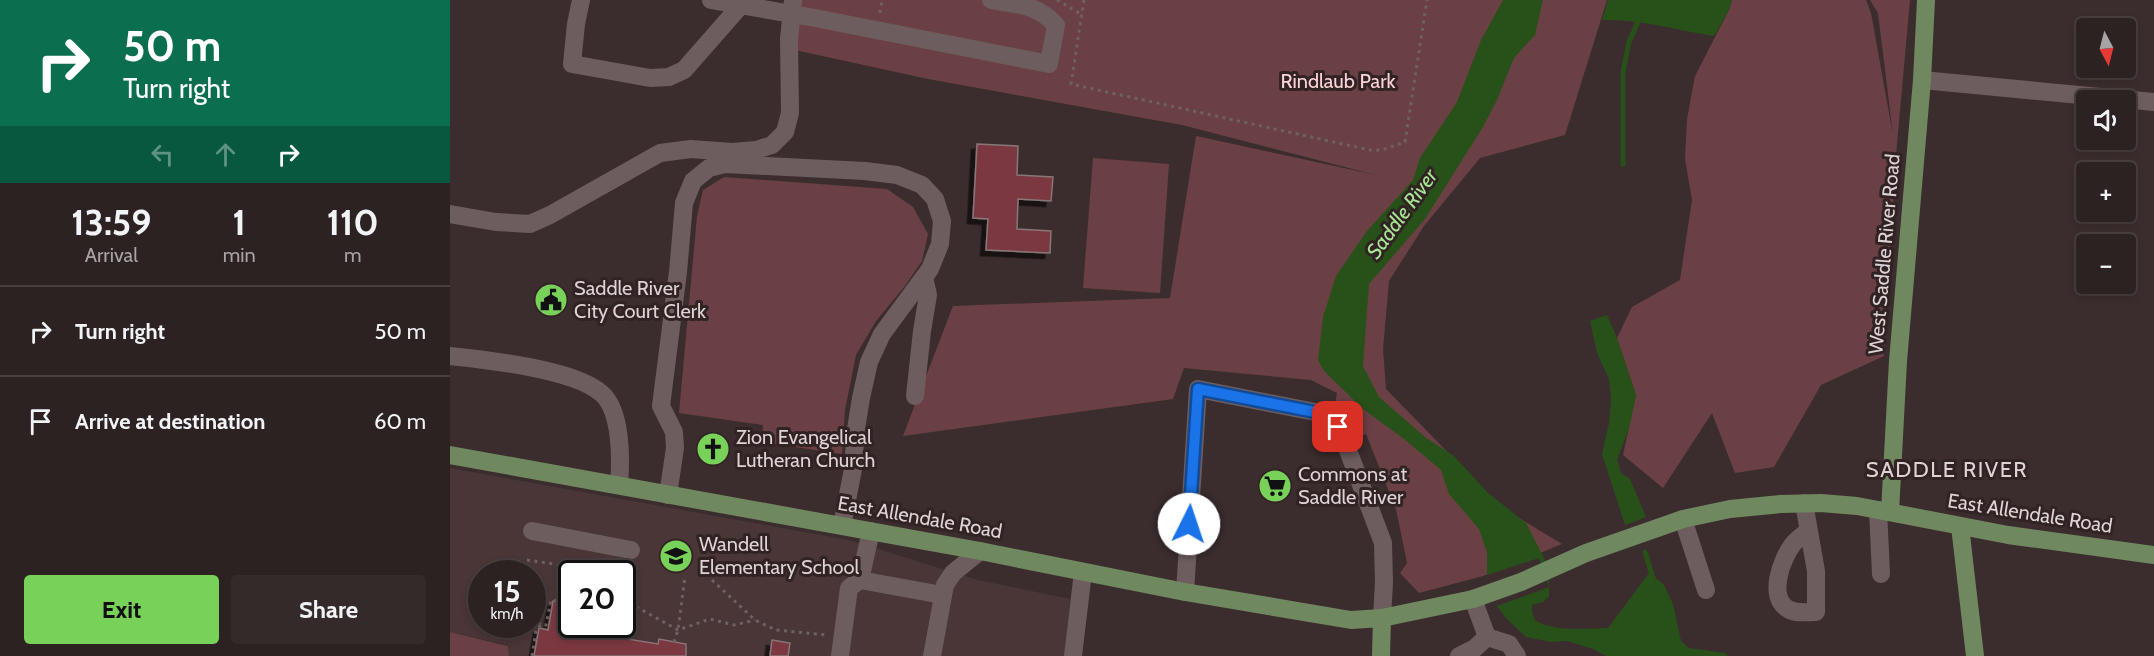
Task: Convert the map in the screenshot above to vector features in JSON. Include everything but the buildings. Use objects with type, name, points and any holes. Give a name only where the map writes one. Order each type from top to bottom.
[{"type":"main road","name":"West Saddle River Road","points":[[1884,511],[1922,80],[1926,0]]},
{"type":"main road","name":"East Allendale Road","points":[[450,455],[980,551],[1185,592],[1338,618],[1382,618],[1482,597],[1586,553],[1683,519],[1731,509],[1804,503],[1838,504],[2008,535],[2154,555]]},
{"type":"main road","points":[[1960,526],[1976,656]]},
{"type":"main road","points":[[1381,656],[1382,618]]},
{"type":"street","points":[[581,0],[572,64],[650,78],[669,77],[684,70],[741,5]]},
{"type":"street","points":[[711,0],[741,5],[792,7],[1049,64],[1056,25],[1046,13],[1034,8],[991,0]]},
{"type":"street","points":[[450,214],[496,222],[530,224],[660,153],[691,149],[732,152],[756,150],[772,145],[785,132],[790,113],[792,7]]},
{"type":"street","points":[[1922,80],[2154,102]]},
{"type":"street","points":[[668,495],[675,448],[674,432],[661,406],[678,272],[684,203],[693,181],[709,168],[725,164],[864,171],[897,175],[922,185],[935,199],[942,221],[940,244],[924,277],[882,334],[869,362],[861,398],[853,469],[842,526]]},
{"type":"street","points":[[915,396],[928,295],[924,277]]},
{"type":"street","points":[[450,356],[550,372],[578,379],[603,393],[616,418],[621,461],[619,485]]},
{"type":"street","points":[[1185,592],[1198,389],[1320,413],[1338,427],[1383,543],[1382,618]]},
{"type":"street","points":[[1804,503],[1816,571],[1816,612],[1795,612],[1788,609],[1779,598],[1777,589],[1789,550],[1794,542],[1808,531]]},
{"type":"street","points":[[1881,574],[1884,511]]},
{"type":"street","points":[[1683,519],[1706,590]]},
{"type":"street","points":[[532,531],[631,550]]},
{"type":"street","points":[[840,656],[849,588],[860,580],[871,531]]},
{"type":"street","points":[[932,656],[945,585],[950,577],[980,551]]},
{"type":"street","points":[[1073,656],[1083,572]]},
{"type":"street","points":[[860,580],[942,595]]},
{"type":"street","points":[[1482,597],[1487,637]]},
{"type":"street","points":[[1460,656],[1475,648],[1487,637]]},
{"type":"street","points":[[1487,637],[1509,644],[1517,656]]},
{"type":"path","points":[[1057,0],[1081,14]]},
{"type":"path","points":[[1084,0],[1071,84],[1370,150],[1382,150],[1405,142],[1427,0]]},
{"type":"path","points":[[674,642],[678,630],[685,576]]},
{"type":"path","points":[[712,580],[755,620],[776,630],[842,637]]},
{"type":"path","points":[[546,625],[551,600],[558,601]]},
{"type":"path","points":[[636,607],[678,630],[710,619],[734,625],[755,620]]},
{"type":"path","points":[[532,656],[535,638]]},
{"type":"shaded area","name":"Wandell Elementary School","points":[[450,468],[849,540],[978,580],[1070,599],[1065,656],[509,656],[508,645],[477,638],[546,638],[546,560],[468,560],[468,636],[450,632]]},
{"type":"green space","name":"Rindlaub Park","points":[[785,0],[1607,0],[1565,135],[1480,158],[1424,226],[1389,281],[1383,349],[1386,389],[1501,507],[1562,544],[1483,576],[1419,593],[1400,573],[1407,563],[1396,509],[1366,434],[1356,438],[1352,436],[1344,419],[1334,409],[1337,393],[1311,380],[1184,368],[1173,399],[903,436],[953,306],[1170,298],[1196,136],[1376,175],[1182,125],[928,79],[781,47]]},
{"type":"green space","points":[[1732,0],[1866,0],[1871,13],[1893,135],[1878,13],[1870,0],[1910,0],[1896,155],[1884,356],[1821,385],[1774,467],[1735,473],[1712,413],[1663,488],[1623,455],[1636,395],[1617,338],[1632,307],[1680,280],[1692,200],[1685,159],[1687,119],[1695,76]]},
{"type":"green space","points":[[1093,158],[1169,164],[1160,293],[1083,288]]},
{"type":"green space","points":[[724,177],[887,189],[913,207],[928,234],[922,261],[876,321],[856,355],[845,410],[842,454],[762,442],[763,425],[679,413],[697,216],[703,190]]},
{"type":"green space","points":[[450,632],[508,646],[509,656],[450,656]]},
{"type":"water","name":"Saddle River","points":[[1503,0],[1543,0],[1535,35],[1514,58],[1483,127],[1425,219],[1369,284],[1363,366],[1379,397],[1425,437],[1454,456],[1488,493],[1526,523],[1544,558],[1549,574],[1549,596],[1543,602],[1532,605],[1535,620],[1560,628],[1608,628],[1649,573],[1664,585],[1673,604],[1681,641],[1689,648],[1725,653],[1728,656],[1606,656],[1593,649],[1567,641],[1551,642],[1526,637],[1497,606],[1487,575],[1487,552],[1479,529],[1449,494],[1441,470],[1363,409],[1324,371],[1318,360],[1323,317],[1336,276],[1367,231],[1413,180],[1420,158],[1457,102],[1481,40]]},
{"type":"water","points":[[1608,0],[1732,0],[1714,36],[1644,23],[1602,20]]},
{"type":"water","points":[[1607,315],[1636,395],[1629,429],[1617,459],[1621,473],[1630,479],[1646,517],[1625,525],[1602,454],[1609,423],[1611,399],[1609,379],[1597,353],[1590,321]]},
{"type":"pier","points":[[1539,558],[1549,587],[1497,606],[1487,575]]},
{"type":"waterway","points":[[1623,164],[1623,72],[1629,42],[1638,22]]},
{"type":"waterway","points":[[1645,552],[1654,581]]},
{"type":"place","name":"Saddle River City Court Clerk","points":[[551,300]]},
{"type":"place","name":"Zion Evangelical Lutheran Church","points":[[713,449]]},
{"type":"place","name":"Commons at Saddle River","points":[[1275,486]]},
{"type":"place","name":"Wandell Elementary School","points":[[676,556]]},
{"type":"district","name":"SADDLE RIVER","points":[[1947,469]]},
{"type":"route","points":[[1189,524],[1198,389],[1320,413],[1332,420],[1338,427]]}]
